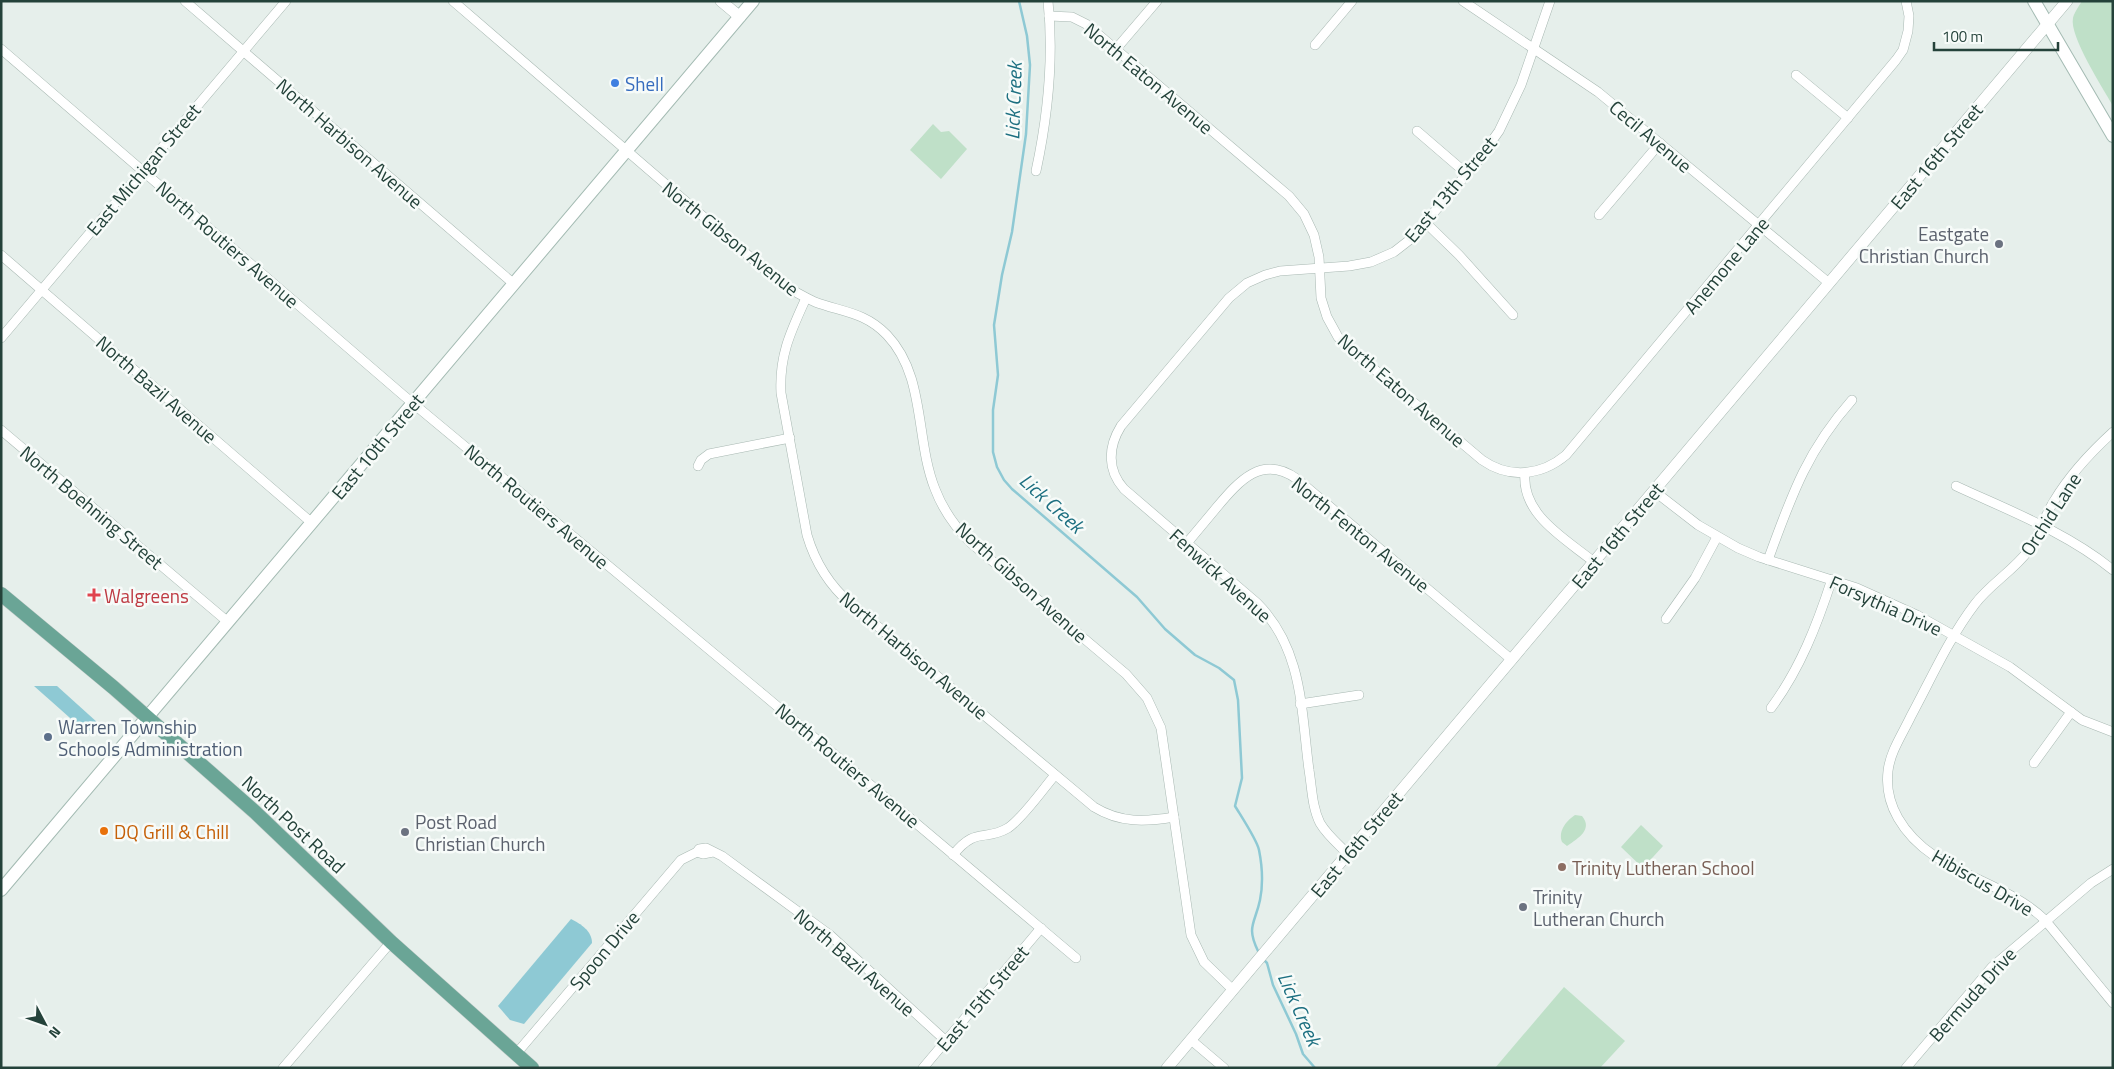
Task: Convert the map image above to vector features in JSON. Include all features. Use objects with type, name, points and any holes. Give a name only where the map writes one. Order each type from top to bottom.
[{"type":"main road","name":"East 10th Street","points":[[1,890],[753,1]]},
{"type":"main road","points":[[2034,1],[2113,136]]},
{"type":"main road","name":"North Post Road","points":[[1,594],[255,812],[391,942],[532,1068]]},
{"type":"street","name":"North Harbison Avenue","points":[[185,1],[514,284]]},
{"type":"street","name":"East Michigan Street","points":[[1,338],[286,1]]},
{"type":"street","name":"North Gibson Avenue","points":[[453,1],[775,278],[806,298],[862,316],[877,326],[891,340],[900,352],[910,373],[931,478],[939,500],[951,519],[971,543],[1126,674],[1147,698],[1158,718],[1164,739],[1191,935],[1196,949],[1209,968],[1233,990]]},
{"type":"street","points":[[722,1],[740,17]]},
{"type":"street","points":[[1036,171],[1047,112],[1051,62],[1048,1]]},
{"type":"street","points":[[1116,49],[1157,1]]},
{"type":"street","points":[[1315,45],[1352,1]]},
{"type":"street","name":"Cecil Avenue","points":[[1463,1],[1598,92],[1829,283]]},
{"type":"street","name":"East 13th Street","points":[[1111,452],[1113,439],[1121,426],[1235,293],[1254,280],[1272,272],[1371,262],[1403,245],[1426,223],[1493,141],[1521,85],[1550,1]]},
{"type":"street","name":"Anemone Lane","points":[[1525,473],[1551,466],[1566,455],[1896,60],[1908,35],[1909,16],[1906,1]]},
{"type":"street","name":"East 16th Street","points":[[1168,1068],[2067,1]]},
{"type":"street","name":"North Eaton Avenue","points":[[1049,16],[1065,15],[1080,20],[1297,205],[1308,220],[1314,235],[1319,268],[1320,294],[1324,310],[1337,334],[1348,347],[1482,460],[1498,469],[1525,473]]},
{"type":"street","name":"North Routiers Avenue","points":[[1,49],[414,403],[1076,958]]},
{"type":"street","points":[[1796,75],[1848,118]]},
{"type":"street","points":[[1417,131],[1467,174]]},
{"type":"street","points":[[1600,215],[1660,143]]},
{"type":"street","points":[[1426,223],[1459,255],[1513,315]]},
{"type":"street","name":"North Bazil Avenue","points":[[1,255],[312,523]]},
{"type":"street","name":"North Harbison Avenue","points":[[806,298],[789,334],[780,372],[781,393],[809,542],[818,563],[832,585],[851,604],[1094,807],[1115,817],[1142,822],[1174,818]]},
{"type":"street","points":[[1768,560],[1790,498],[1806,464],[1821,438],[1852,400]]},
{"type":"street","name":"North Boehning Street","points":[[1,430],[228,622]]},
{"type":"street","name":"Orchid Lane","points":[[1887,778],[1890,759],[1895,748],[1970,611],[2023,557],[2042,526],[2052,503],[2066,483],[2113,432]]},
{"type":"street","points":[[698,466],[701,460],[709,454],[790,438]]},
{"type":"street","name":"Fenwick Avenue","points":[[1111,452],[1113,470],[1122,487],[1257,603],[1275,623],[1285,640],[1293,661],[1315,808],[1319,820],[1328,834],[1348,854]]},
{"type":"street","name":"North Fenton Avenue","points":[[1187,543],[1234,487],[1246,476],[1264,470],[1284,472],[1297,479],[1512,660]]},
{"type":"street","points":[[1525,473],[1526,492],[1536,514],[1594,562]]},
{"type":"street","points":[[1956,486],[2084,548],[2113,570]]},
{"type":"street","name":"Forsythia Drive","points":[[1654,492],[1717,537],[1768,560],[1832,579],[1889,602],[1955,636],[2010,667],[2071,712],[2091,724],[2113,732]]},
{"type":"street","points":[[1666,619],[1694,578],[1717,537]]},
{"type":"street","points":[[1771,708],[1790,679],[1806,649],[1832,579]]},
{"type":"street","points":[[1300,704],[1359,695]]},
{"type":"street","points":[[2034,763],[2071,712]]},
{"type":"street","points":[[953,855],[968,839],[978,835],[996,833],[1011,826],[1055,775]]},
{"type":"street","name":"Hibiscus Drive","points":[[1887,778],[1893,809],[1903,826],[1918,844],[1964,874],[2021,900],[2045,920],[2113,1003]]},
{"type":"street","name":"North Bazil Avenue","points":[[696,852],[703,848],[722,856],[826,932],[946,1041]]},
{"type":"street","name":"Spoon Drive","points":[[516,1054],[681,860],[696,852]]},
{"type":"street","name":"Bermuda Drive","points":[[1906,1068],[1992,966],[2045,920],[2100,876],[2113,869]]},
{"type":"street","name":"East 15th Street","points":[[923,1068],[1041,928]]},
{"type":"street","points":[[283,1068],[391,942]]},
{"type":"street","points":[[1191,1040],[1224,1068]]},
{"type":"green space","points":[[2082,1],[2113,1],[2113,106],[2076,37],[2073,18]]},
{"type":"green space","points":[[933,124],[941,132],[949,131],[967,149],[941,179],[910,150]]},
{"type":"green space","points":[[1575,815],[1582,816],[1586,825],[1585,829],[1580,836],[1567,846],[1562,842],[1562,830],[1566,823]]},
{"type":"green space","points":[[1641,825],[1663,846],[1643,868],[1621,847]]},
{"type":"green space","points":[[1564,987],[1625,1041],[1600,1068],[1495,1068]]},
{"type":"water","points":[[34,686],[57,686],[98,723],[87,733]]},
{"type":"water","points":[[571,919],[588,931],[592,943],[524,1024],[510,1020],[498,1006]]},
{"type":"waterway","name":"Lick Creek","points":[[1019,1],[1027,36],[1030,65],[1026,134],[1012,232],[1002,275],[994,325],[998,375],[993,410],[993,452],[997,467],[1004,480],[1012,489],[1137,597],[1165,629],[1195,655],[1219,668],[1234,680],[1238,700],[1242,778],[1235,806],[1252,834],[1258,846],[1260,856],[1261,894],[1252,930],[1254,943],[1258,951]]},
{"type":"waterway","name":"Lick Creek","points":[[1264,960],[1267,963],[1273,985],[1296,1034],[1303,1054],[1315,1068]]},
{"type":"place","name":"Shell","points":[[615,83]]},
{"type":"place","name":"Eastgate Christian Church","points":[[1999,244]]},
{"type":"place","name":"Walgreens","points":[[94,595]]},
{"type":"place","name":"Warren Township Schools Administration","points":[[48,737]]},
{"type":"place","name":"DQ Grill & Chill","points":[[104,831]]},
{"type":"place","name":"Post Road Christian Church","points":[[405,832]]},
{"type":"place","name":"Trinity Lutheran School","points":[[1562,867]]},
{"type":"place","name":"Trinity Lutheran Church","points":[[1523,907]]}]
